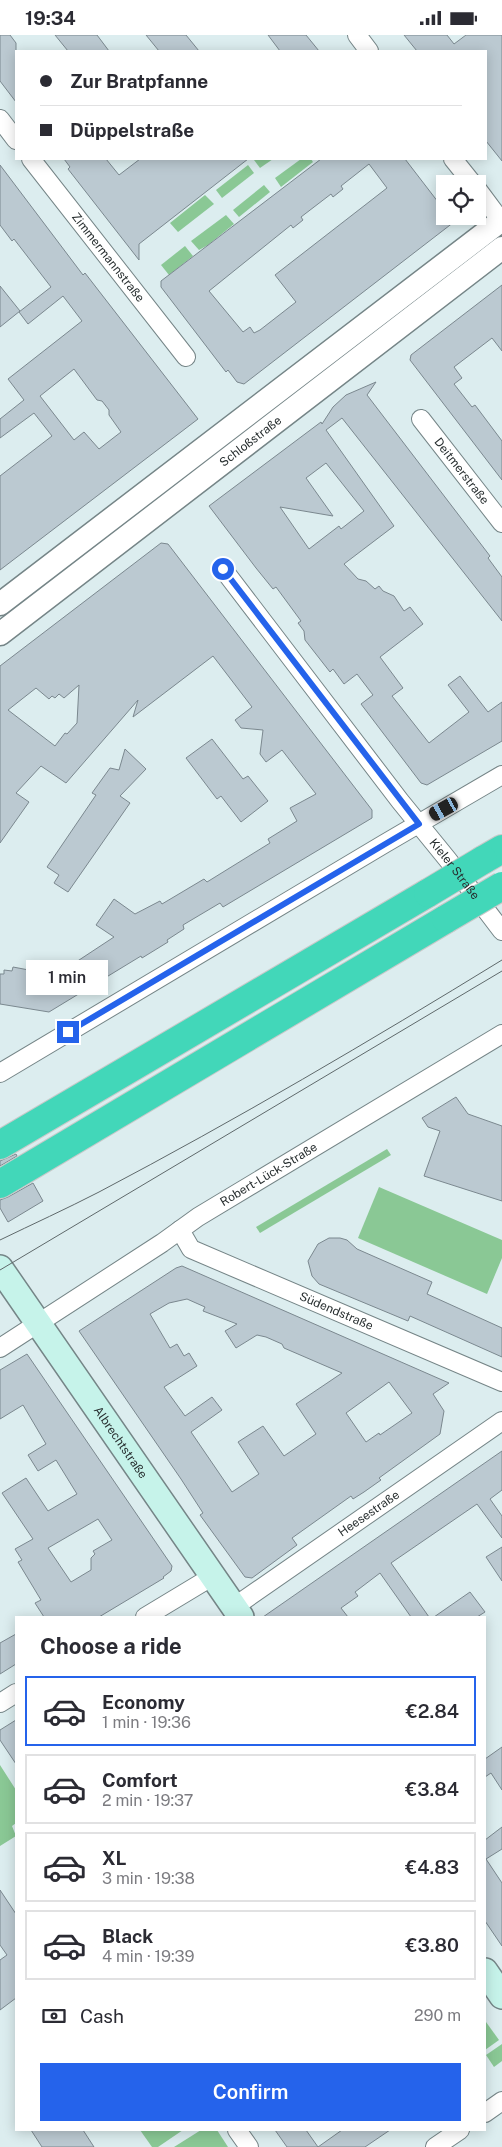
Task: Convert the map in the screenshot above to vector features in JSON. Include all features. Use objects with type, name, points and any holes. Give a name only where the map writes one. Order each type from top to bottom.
[{"type":"highway","points":[[0,1145],[493,854]]},
{"type":"highway","points":[[0,1184],[502,886]]},
{"type":"main road","name":"Albrechtstraße","points":[[0,1268],[238,1612]]},
{"type":"main road","points":[[486,1972],[502,1996]]},
{"type":"street","points":[[357,35],[368,50]]},
{"type":"street","points":[[0,119],[15,139]]},
{"type":"street","name":"Zimmermannstraße","points":[[32,160],[186,357]]},
{"type":"street","points":[[454,160],[466,175]]},
{"type":"street","points":[[486,200],[502,220]]},
{"type":"street","name":"Schloßstraße","points":[[0,604],[502,220]]},
{"type":"street","name":"Schloßstraße","points":[[0,634],[502,248]]},
{"type":"street","name":"Deitmerstraße","points":[[422,419],[502,523]]},
{"type":"street","name":"Kieler Straße","points":[[223,569],[502,931]]},
{"type":"street","points":[[0,1073],[502,775]]},
{"type":"street","name":"Robert-Lück-Straße","points":[[0,1348],[198,1217],[502,1033]]},
{"type":"street","name":"Südendstraße","points":[[180,1230],[191,1249],[502,1382]]},
{"type":"street","name":"Heesestraße","points":[[238,1612],[502,1421]]},
{"type":"street","points":[[147,1616],[213,1576]]},
{"type":"street","points":[[0,1703],[15,1694]]},
{"type":"street","points":[[486,2112],[502,2101]]},
{"type":"street","points":[[238,2131],[249,2147]]},
{"type":"street","points":[[435,2147],[459,2131]]},
{"type":"green space","points":[[254,160],[272,160],[260,168]]},
{"type":"green space","points":[[300,160],[312,160],[313,162],[281,187],[275,178]]},
{"type":"green space","points":[[248,165],[254,173],[222,198],[216,190]]},
{"type":"green space","points":[[264,185],[270,192],[239,217],[233,210]]},
{"type":"green space","points":[[205,195],[214,204],[178,232],[170,223]]},
{"type":"green space","points":[[226,215],[234,224],[199,250],[191,241]]},
{"type":"green space","points":[[185,246],[193,256],[169,275],[161,265]]},
{"type":"green space","points":[[387,1149],[391,1155],[260,1233],[256,1227]]},
{"type":"green space","points":[[379,1187],[502,1240],[502,1258],[487,1294],[358,1238]]},
{"type":"green space","points":[[0,1765],[15,1788],[15,1824],[12,1826],[15,1837],[0,1846]]},
{"type":"green space","points":[[486,2022],[499,2040],[486,2049]]},
{"type":"green space","points":[[502,2044],[502,2061],[494,2067],[486,2055]]},
{"type":"green space","points":[[141,2131],[182,2131],[158,2147],[152,2147]]},
{"type":"green space","points":[[199,2131],[218,2131],[228,2147],[174,2147]]},
{"type":"building","points":[[0,35],[10,35],[16,43],[15,101],[0,81]]},
{"type":"building","points":[[55,35],[97,35],[108,50],[67,50]]},
{"type":"building","points":[[146,35],[186,35],[198,50],[158,50]]},
{"type":"building","points":[[268,35],[306,35],[318,50],[279,50]]},
{"type":"building","points":[[404,35],[447,35],[454,44],[466,35],[502,35],[502,161],[487,142],[487,50],[416,50]]},
{"type":"building","points":[[65,160],[107,160],[119,175],[139,160],[247,160],[139,244],[139,260],[68,169],[70,167]]},
{"type":"building","points":[[320,160],[406,160],[436,199],[436,225],[450,225],[244,384],[237,382],[228,370],[226,372],[161,287],[161,281]],"holes":[[[369,164],[387,188],[275,275],[296,302],[260,330],[254,333],[250,327],[243,332],[209,291],[291,225],[293,228],[303,220],[301,217],[331,194],[333,197],[343,189],[341,186]]]},
{"type":"building","points":[[0,165],[83,275],[85,273],[198,419],[0,570],[0,476],[52,436],[34,413],[0,438],[0,419],[24,400],[8,379],[82,321],[63,296],[28,324],[19,312],[51,287],[14,239],[12,241],[0,225]],"holes":[[[74,369],[97,400],[102,401],[109,410],[109,415],[121,432],[99,449],[84,432],[74,440],[40,396]]]},
{"type":"building","points":[[502,285],[502,351],[492,338],[454,367],[462,378],[454,384],[472,407],[475,405],[502,441],[502,480],[410,360],[411,355]]},
{"type":"building","points":[[0,286],[20,311],[0,327]]},
{"type":"building","points":[[376,382],[367,395],[490,556],[488,558],[502,577],[502,621],[342,418],[326,430],[394,526],[344,564],[358,579],[366,581],[375,589],[379,586],[383,591],[394,596],[404,611],[410,607],[423,624],[380,657],[403,688],[392,696],[429,743],[469,712],[448,685],[460,676],[488,712],[502,702],[502,741],[427,785],[421,783],[361,704],[373,695],[357,674],[344,684],[333,669],[330,672],[305,640],[304,631],[298,623],[301,621],[276,587],[273,589],[256,568],[209,506],[321,422],[322,424],[333,407],[346,395]],"holes":[[[326,463],[364,511],[341,529],[339,526],[309,549],[280,507],[333,516],[306,478]]]},
{"type":"building","points":[[161,543],[168,544],[372,810],[372,818],[223,907],[220,903],[183,925],[184,929],[167,940],[168,942],[142,958],[141,956],[49,1012],[0,1004],[0,974],[4,974],[4,970],[12,971],[13,967],[34,971],[30,994],[72,969],[70,966],[114,937],[96,925],[114,899],[135,914],[160,901],[162,904],[204,879],[207,882],[270,843],[268,839],[297,821],[290,808],[316,794],[282,750],[266,762],[260,754],[263,730],[241,728],[235,720],[252,707],[213,656],[133,717],[138,700],[66,783],[41,766],[16,793],[29,802],[0,843],[0,666]],"holes":[[[79,685],[77,723],[67,734],[65,733],[55,746],[8,710],[36,688],[49,699],[52,696],[55,698],[59,694],[64,698]]]},
{"type":"building","points":[[212,739],[243,779],[248,776],[268,801],[241,822],[221,796],[217,799],[186,758]]},
{"type":"building","points":[[125,749],[146,769],[120,796],[130,803],[68,892],[54,883],[59,875],[47,867],[96,795],[92,793],[110,768],[119,770]]},
{"type":"building","points":[[456,1097],[468,1114],[502,1126],[502,1201],[424,1176],[440,1131],[428,1127],[422,1118]]},
{"type":"building","points":[[16,1154],[17,1156],[0,1166],[0,1161]]},
{"type":"building","points":[[33,1183],[43,1201],[8,1222],[0,1208],[0,1200]]},
{"type":"building","points":[[329,1238],[347,1240],[357,1249],[432,1282],[427,1294],[502,1328],[502,1357],[410,1316],[408,1321],[319,1284],[312,1276],[308,1261],[318,1244]]},
{"type":"building","points":[[182,1266],[449,1383],[433,1394],[444,1411],[440,1434],[379,1478],[381,1480],[364,1492],[353,1499],[351,1496],[292,1538],[297,1545],[252,1578],[245,1577],[200,1515],[203,1513],[181,1479],[79,1331],[176,1268]],"holes":[[[187,1299],[205,1307],[203,1311],[237,1324],[225,1331],[236,1348],[257,1335],[266,1337],[282,1344],[284,1348],[342,1373],[296,1404],[316,1434],[284,1456],[263,1426],[238,1442],[259,1474],[232,1492],[191,1432],[222,1410],[212,1397],[185,1416],[164,1387],[197,1366],[189,1353],[184,1356],[177,1344],[170,1348],[150,1314],[169,1303]],[[389,1382],[412,1413],[380,1435],[379,1433],[366,1442],[346,1413]]]},
{"type":"building","points":[[27,1354],[172,1566],[171,1571],[164,1578],[101,1616],[43,1616],[35,1603],[41,1600],[18,1562],[22,1560],[15,1549],[33,1539],[2,1493],[26,1478],[48,1511],[77,1494],[56,1460],[38,1471],[28,1455],[46,1444],[23,1405],[0,1419],[0,1370]],"holes":[[[98,1519],[112,1540],[93,1551],[95,1554],[91,1558],[91,1570],[71,1582],[48,1548]]]},
{"type":"building","points":[[502,1451],[502,1490],[490,1499],[502,1516],[502,1538],[477,1504],[391,1563],[428,1616],[410,1616],[380,1573],[355,1592],[358,1596],[341,1608],[347,1616],[264,1616]]},
{"type":"building","points":[[502,1547],[502,1581],[486,1557]]},
{"type":"building","points":[[470,1592],[485,1612],[479,1616],[435,1616]]},
{"type":"building","points":[[15,1635],[15,1665],[0,1674],[0,1643]]},
{"type":"building","points":[[15,1721],[15,1762],[0,1740],[0,1730]]},
{"type":"building","points":[[502,1747],[502,1790],[491,1773],[486,1776],[486,1758]]},
{"type":"building","points":[[502,1827],[502,1849],[486,1859],[486,1839]]},
{"type":"building","points":[[486,1859],[502,1883],[502,1946],[486,1922]]},
{"type":"building","points":[[0,1890],[15,1912],[15,1999],[0,2010],[0,1960],[7,1955],[0,1945]]},
{"type":"building","points":[[32,2131],[84,2131],[94,2147],[42,2147]]},
{"type":"building","points":[[276,2131],[307,2131],[318,2147],[287,2147]]},
{"type":"building","points":[[341,2131],[389,2131],[365,2147],[318,2147]]},
{"type":"tram line","points":[[0,1240],[99,1192],[201,1137],[353,1050],[502,960]]},
{"type":"tram line","points":[[0,1270],[502,971]]},
{"type":"route","points":[[68,1032],[419,824],[223,569]]}]
